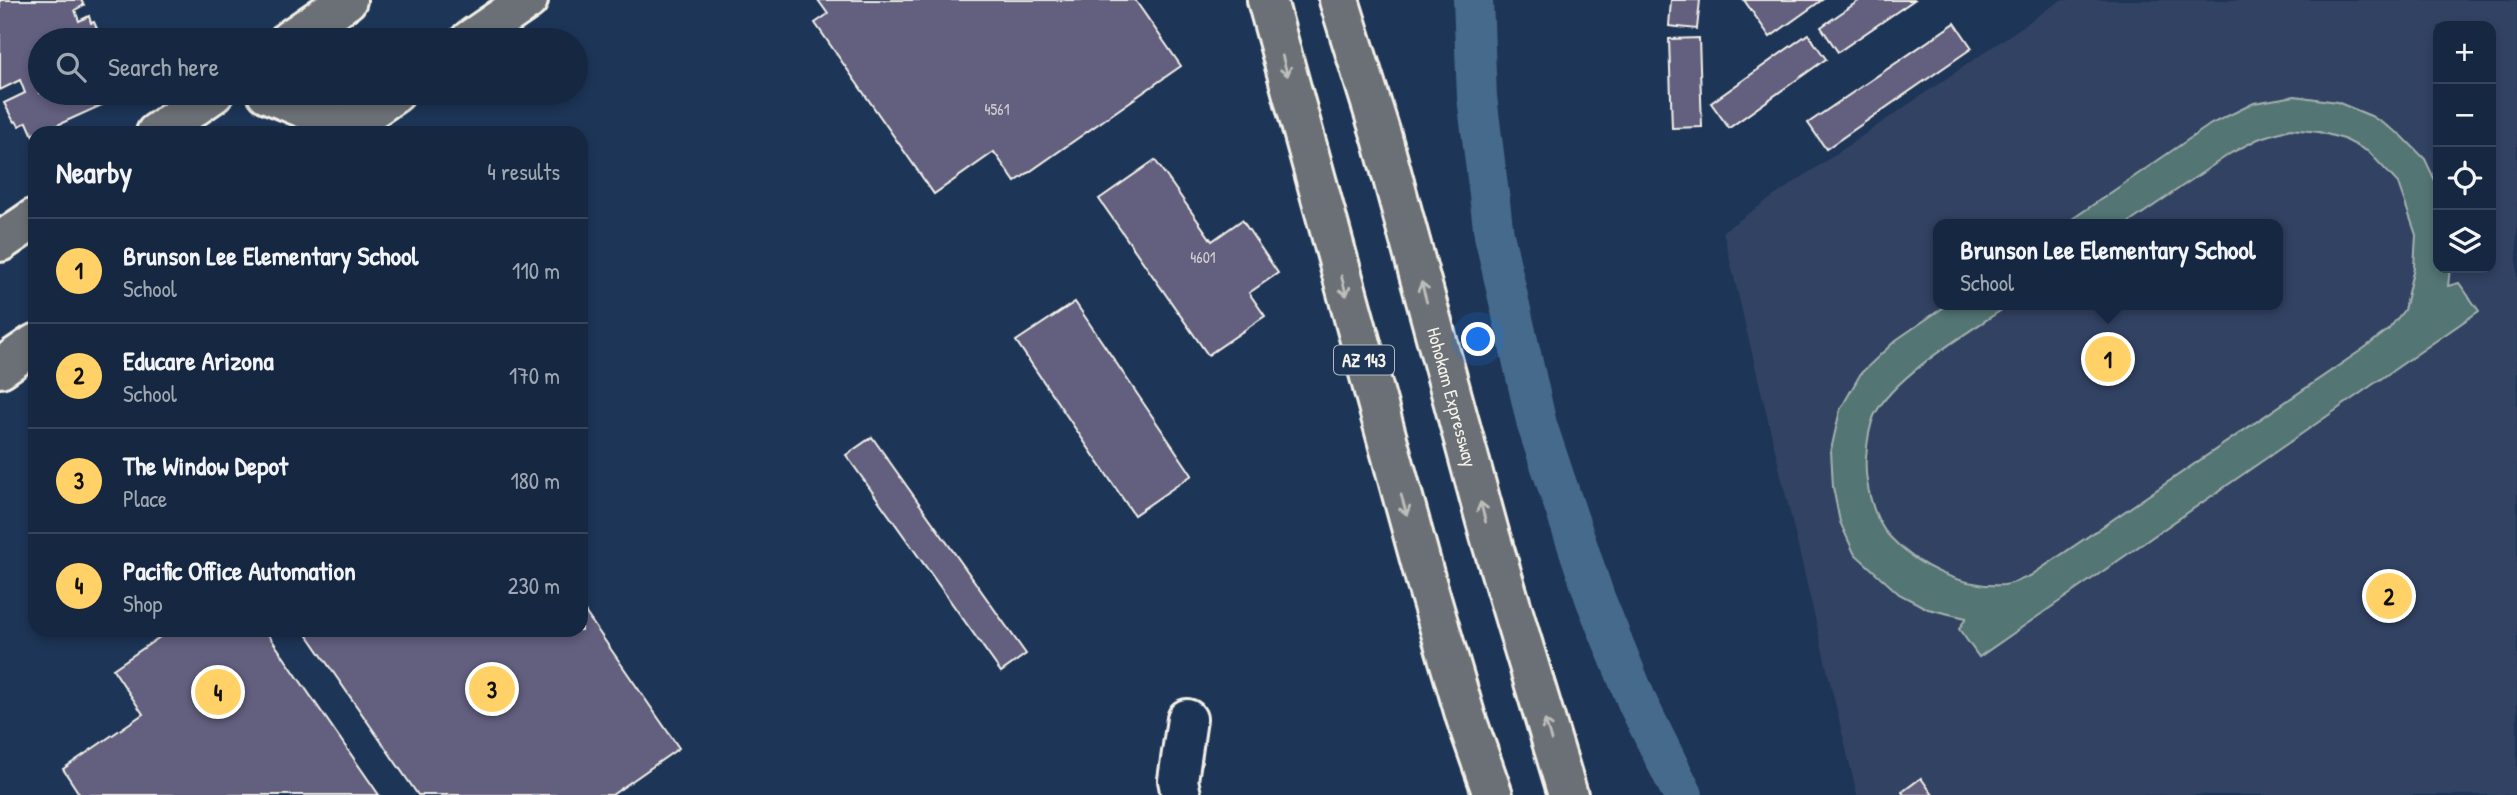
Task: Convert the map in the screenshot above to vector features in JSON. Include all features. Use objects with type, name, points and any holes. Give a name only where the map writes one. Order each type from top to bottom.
[{"type":"main road","points":[[306,28],[347,0]]},
{"type":"main road","points":[[487,28],[528,0]]},
{"type":"main road","name":"AZ 143","points":[[1268,0],[1393,466],[1466,718],[1493,795]]},
{"type":"main road","name":"Hohokam Expressway","points":[[1339,0],[1382,138],[1490,536],[1568,795]]},
{"type":"main road","points":[[1361,0],[1382,138]]},
{"type":"main road","points":[[166,126],[197,105]]},
{"type":"main road","points":[[291,105],[334,126]]},
{"type":"main road","points":[[348,126],[378,105]]},
{"type":"main road","points":[[0,242],[28,223]]},
{"type":"main road","points":[[0,368],[28,349]]},
{"type":"main road","points":[[1466,718],[1484,795]]},
{"type":"street","points":[[1181,795],[1178,780],[1187,719]]},
{"type":"shaded area","points":[[2061,0],[2517,0],[2517,795],[1857,795],[1723,231]]},
{"type":"green space","points":[[2295,96],[2337,102],[2371,116],[2401,135],[2425,159],[2433,176],[2433,273],[2449,273],[2448,286],[2459,283],[2479,311],[1979,657],[1959,629],[1966,618],[1928,609],[1899,594],[1854,553],[1840,522],[1833,487],[1831,450],[1840,410],[1861,373],[1896,340],[1940,310],[2002,310],[1915,370],[1884,401],[1871,426],[1866,467],[1874,511],[1884,530],[1901,548],[1927,566],[1957,579],[2004,585],[2030,576],[2363,349],[2388,330],[2404,310],[2414,267],[2416,235],[2398,183],[2369,152],[2344,139],[2319,132],[2290,129],[2258,139],[2231,153],[2134,219],[2072,219],[2211,124],[2254,103]]},
{"type":"building","points":[[0,0],[81,0],[84,5],[75,10],[79,21],[89,16],[97,28],[28,28],[28,105],[102,105],[55,126],[29,126],[27,122],[19,126],[4,103],[25,93],[20,80],[0,90]]},
{"type":"building","points":[[818,0],[1135,0],[1181,66],[1015,182],[994,152],[934,194],[815,23],[828,14]]},
{"type":"building","points":[[1671,0],[1700,0],[1697,29],[1669,26]]},
{"type":"building","points":[[1744,0],[1822,0],[1770,37]]},
{"type":"building","points":[[1860,0],[1914,0],[1838,52],[1821,27]]},
{"type":"building","points":[[1955,23],[1972,48],[1826,149],[1808,123]]},
{"type":"building","points":[[1808,34],[1826,59],[1729,128],[1711,103]]},
{"type":"building","points":[[1699,38],[1702,127],[1672,128],[1669,39]]},
{"type":"building","points":[[1155,160],[1212,241],[1242,220],[1278,273],[1249,293],[1265,316],[1208,355],[1099,199]]},
{"type":"building","points":[[1075,302],[1192,475],[1134,515],[1016,341]]},
{"type":"building","points":[[872,437],[1026,654],[1001,672],[846,455]]},
{"type":"building","points":[[588,616],[679,748],[612,795],[418,795],[309,637],[588,637]]},
{"type":"building","points":[[160,637],[270,637],[379,795],[80,795],[63,769],[143,714],[113,669]]},
{"type":"building","points":[[1921,778],[1933,795],[1904,795],[1902,792]]},
{"type":"waterway","points":[[1473,0],[1477,97],[1494,235],[1537,425],[1595,598],[1638,704],[1683,795]]},
{"type":"place","name":"Brunson Lee Elementary School","points":[[2108,359]]},
{"type":"place","name":"Educare Arizona","points":[[2389,596]]},
{"type":"place","name":"The Window Depot","points":[[492,689]]},
{"type":"place","name":"Pacific Office Automation","points":[[218,692]]}]
